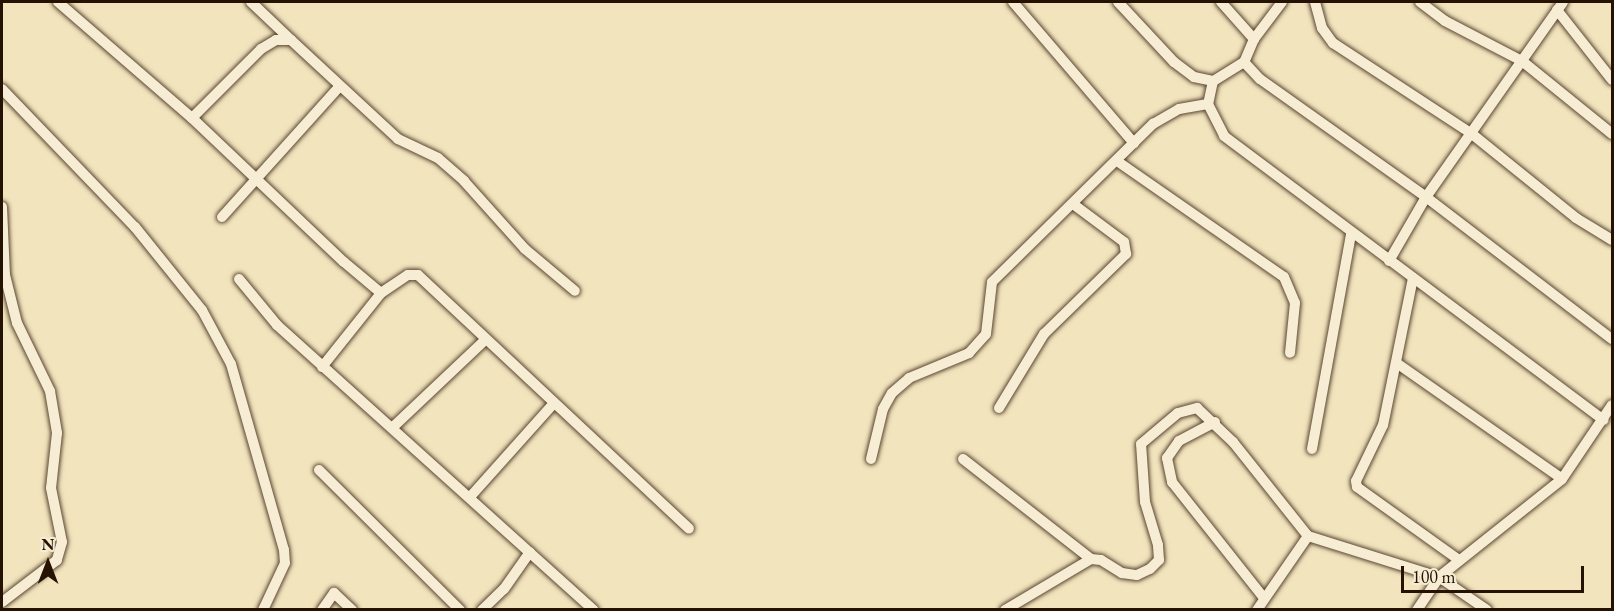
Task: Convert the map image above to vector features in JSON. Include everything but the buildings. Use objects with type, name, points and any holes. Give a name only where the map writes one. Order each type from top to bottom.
[{"type":"street","points":[[58,2],[258,177],[344,262],[381,293]]},
{"type":"street","points":[[251,2],[398,139],[438,158],[464,181],[525,249],[575,291]]},
{"type":"street","points":[[1013,2],[1134,143]]},
{"type":"street","points":[[1118,2],[1174,62],[1194,77],[1212,81],[1244,62],[1254,39],[1282,2]]},
{"type":"street","points":[[1221,2],[1254,39]]},
{"type":"street","points":[[1315,2],[1322,28],[1333,43],[1472,134],[1575,218],[1612,240]]},
{"type":"street","points":[[1420,2],[1445,21],[1522,61],[1612,134]]},
{"type":"street","points":[[1389,261],[1426,198],[1522,61],[1557,6],[1612,80]]},
{"type":"street","points":[[192,118],[261,49],[276,40],[291,40]]},
{"type":"street","points":[[1244,62],[1260,79],[1426,198],[1612,339]]},
{"type":"street","points":[[1212,81],[1208,104],[1224,136],[1351,234],[1603,420]]},
{"type":"street","points":[[222,217],[340,86]]},
{"type":"street","points":[[2,89],[135,227],[202,310],[231,364],[284,550],[285,563],[263,609]]},
{"type":"street","points":[[871,459],[883,409],[892,393],[909,378],[975,347],[990,324],[987,296],[992,282],[1134,143],[1170,112],[1208,104]]},
{"type":"street","points":[[1117,161],[1284,277],[1295,303],[1290,353]]},
{"type":"street","points":[[999,408],[1044,334],[1126,254],[1124,242],[1073,204]]},
{"type":"street","points":[[2,207],[5,275],[17,323],[50,391],[57,434],[51,488],[62,542],[57,560],[2,602]]},
{"type":"street","points":[[1312,449],[1351,234]]},
{"type":"street","points":[[322,367],[381,293],[408,274],[418,275],[689,529]]},
{"type":"street","points":[[1413,278],[1398,364],[1383,425],[1357,475],[1357,487],[1459,560]]},
{"type":"street","points":[[239,279],[277,325],[322,367],[594,609]]},
{"type":"street","points":[[392,428],[486,339]]},
{"type":"street","points":[[1398,364],[1562,479]]},
{"type":"street","points":[[470,497],[554,402]]},
{"type":"street","points":[[1417,609],[1439,577],[1562,479],[1612,405]]},
{"type":"street","points":[[963,459],[1091,559],[1137,575],[1159,560],[1140,474],[1141,444],[1178,413],[1197,408],[1215,422],[1308,536],[1439,577],[1487,609]]},
{"type":"street","points":[[1215,422],[1179,441],[1167,458],[1173,482],[1264,598]]},
{"type":"street","points":[[319,470],[460,609]]},
{"type":"street","points":[[1257,609],[1308,536]]},
{"type":"street","points":[[482,609],[504,588],[530,552]]},
{"type":"street","points":[[1005,609],[1091,559]]},
{"type":"street","points":[[322,609],[334,593],[352,609]]}]
